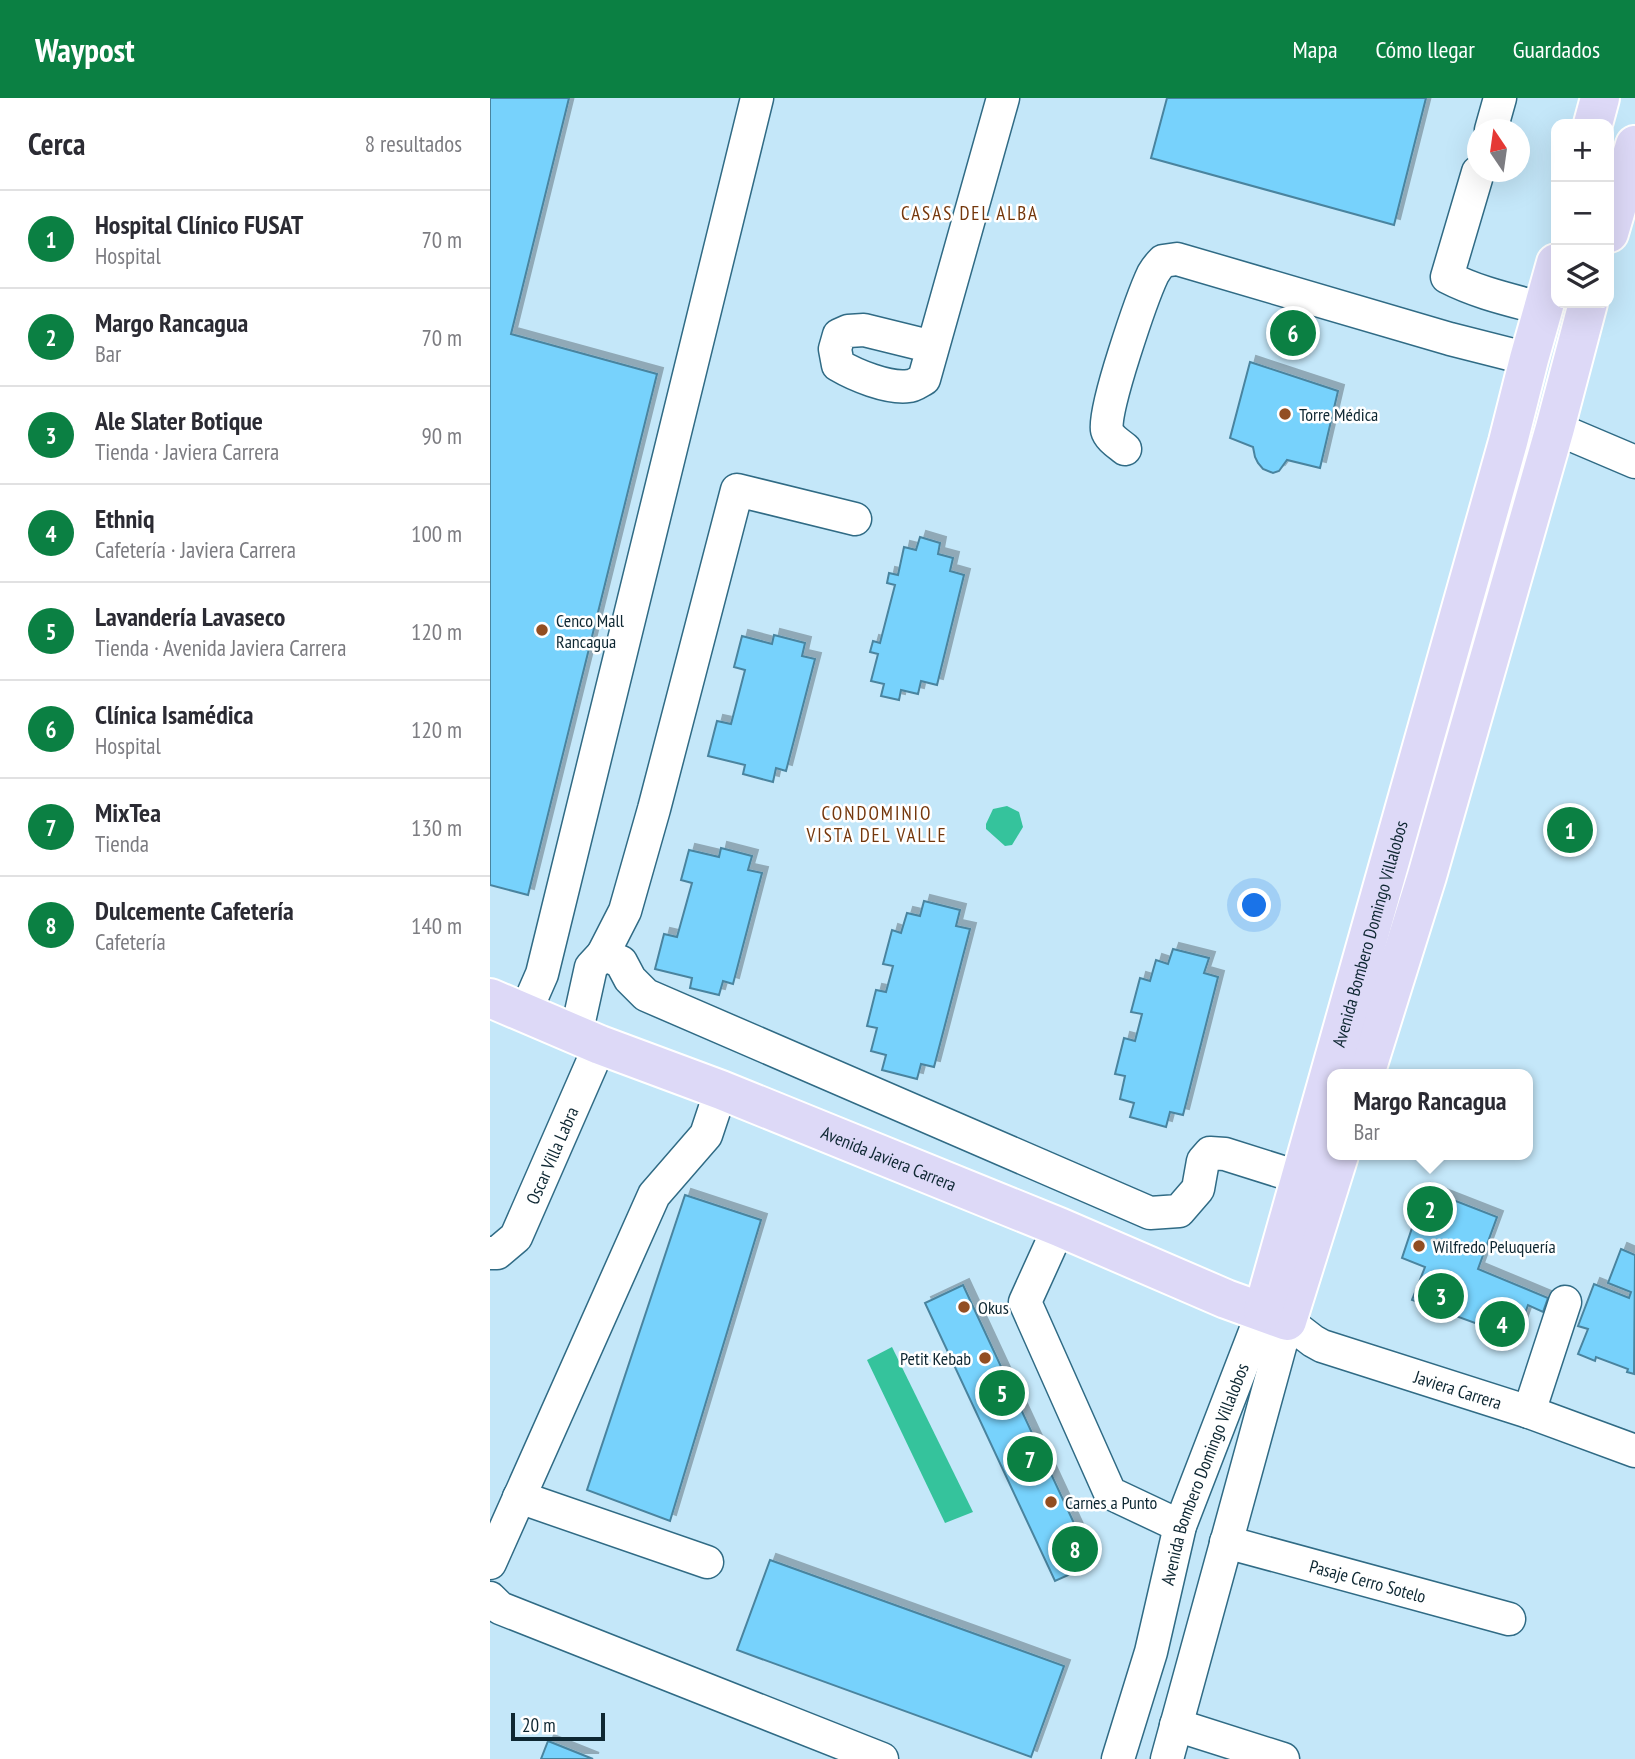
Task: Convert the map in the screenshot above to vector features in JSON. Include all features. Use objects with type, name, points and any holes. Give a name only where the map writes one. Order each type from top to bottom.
[{"type":"main road","points":[[1594,119],[1600,98]]},
{"type":"main road","points":[[1614,216],[1635,145]]},
{"type":"main road","name":"Avenida Bombero Domingo Villalobos","points":[[1332,1069],[1551,282]]},
{"type":"main road","points":[[1544,309],[1585,312]]},
{"type":"main road","name":"Avenida Bombero Domingo Villalobos","points":[[1367,1069],[1427,876],[1555,428],[1585,312]]},
{"type":"main road","points":[[1449,651],[1487,662]]},
{"type":"main road","name":"Avenida Javiera Carrera","points":[[490,998],[588,1040],[720,1090],[1059,1227],[1226,1299],[1275,1316]]},
{"type":"main road","name":"Avenida Bombero Domingo Villalobos","points":[[1275,1316],[1301,1178],[1327,1085]]},
{"type":"main road","name":"Avenida Bombero Domingo Villalobos","points":[[1275,1316],[1337,1160]]},
{"type":"street","points":[[525,1013],[542,974],[757,98]]},
{"type":"street","points":[[933,347],[1003,98]]},
{"type":"street","points":[[1494,119],[1500,98]]},
{"type":"street","points":[[1475,182],[1447,277],[1467,288],[1544,309]]},
{"type":"street","points":[[1125,449],[1107,430],[1108,411],[1139,312],[1154,272],[1163,261],[1177,259],[1443,337],[1529,359]]},
{"type":"street","points":[[1555,428],[1635,462]]},
{"type":"street","name":"Oscar Villa Labra","points":[[490,1253],[497,1253],[516,1237],[588,1040],[591,967],[603,954],[625,911],[737,490],[855,519]]},
{"type":"street","points":[[603,954],[621,962],[630,979],[646,996],[1150,1213],[1179,1211],[1198,1189],[1203,1161],[1210,1153],[1225,1153],[1301,1178]]},
{"type":"street","points":[[490,1563],[654,1195],[706,1135],[720,1090]]},
{"type":"street","points":[[1059,1227],[1025,1302],[1110,1493],[1180,1526]]},
{"type":"street","points":[[1529,1412],[1565,1302]]},
{"type":"street","name":"Javiera Carrera","points":[[1275,1316],[1322,1346],[1529,1412],[1635,1451]]},
{"type":"street","name":"Avenida Bombero Domingo Villalobos","points":[[1118,1759],[1151,1651],[1180,1526],[1275,1316]]},
{"type":"street","name":"Avenida Bombero Domingo Villalobos","points":[[1167,1759],[1226,1542],[1275,1316]]},
{"type":"street","points":[[519,1497],[707,1562]]},
{"type":"street","name":"Pasaje Cerro Sotelo","points":[[1226,1542],[1508,1619]]},
{"type":"street","points":[[490,1598],[500,1608],[882,1759]]},
{"type":"street","points":[[1177,1725],[1283,1759]]},
{"type":"shaded area","points":[[1007,806],[1019,812],[1023,827],[1012,845],[1005,846],[986,829],[986,824],[993,809]]},
{"type":"shaded area","points":[[892,1347],[973,1512],[945,1523],[867,1360]]},
{"type":"building","name":"Cenco Mall Rancagua","points":[[490,98],[569,98],[511,334],[657,374],[528,895],[490,885]]},
{"type":"building","points":[[1167,98],[1426,98],[1394,225],[1151,158]]},
{"type":"building","name":"Torre Médica","points":[[1250,362],[1338,391],[1320,468],[1287,460],[1279,471],[1273,473],[1263,469],[1258,463],[1253,447],[1230,438]]},
{"type":"building","points":[[920,537],[940,543],[938,554],[953,558],[950,571],[964,575],[937,685],[921,681],[918,694],[901,690],[899,700],[881,696],[884,684],[871,681],[878,654],[870,652],[873,641],[880,643],[895,585],[887,583],[889,573],[898,575],[904,547],[916,550]]},
{"type":"building","points":[[774,635],[805,643],[802,656],[815,659],[786,771],[776,768],[773,782],[743,774],[745,765],[708,756],[717,721],[731,724],[745,670],[734,667],[742,636],[772,644]]},
{"type":"building","points":[[721,848],[752,856],[748,870],[762,873],[733,984],[723,981],[719,995],[690,988],[692,978],[655,969],[664,934],[677,937],[692,883],[681,880],[689,850],[719,857]]},
{"type":"building","points":[[924,901],[960,910],[956,926],[970,929],[934,1067],[921,1064],[917,1079],[882,1070],[886,1055],[871,1051],[877,1028],[867,1026],[876,990],[886,992],[893,966],[883,964],[892,930],[901,933],[907,913],[920,916]]},
{"type":"building","points":[[1173,949],[1209,958],[1204,973],[1218,977],[1183,1115],[1170,1112],[1166,1127],[1130,1117],[1134,1103],[1120,1099],[1125,1076],[1115,1074],[1124,1038],[1135,1041],[1142,1014],[1131,1012],[1140,978],[1150,981],[1156,960],[1168,964]]},
{"type":"building","points":[[1425,1189],[1497,1217],[1478,1269],[1548,1298],[1543,1312],[1528,1305],[1516,1338],[1412,1300],[1425,1267],[1402,1258]]},
{"type":"building","points":[[685,1195],[761,1220],[670,1521],[587,1490]]},
{"type":"building","points":[[1621,1249],[1635,1255],[1634,1374],[1627,1372],[1628,1369],[1596,1357],[1595,1361],[1578,1354],[1588,1329],[1578,1326],[1594,1284],[1629,1298],[1631,1292],[1608,1283]]},
{"type":"building","points":[[963,1285],[1093,1564],[1055,1581],[925,1303]]},
{"type":"building","points":[[770,1560],[1064,1666],[1031,1757],[737,1650]]},
{"type":"building","points":[[548,1741],[593,1759],[541,1759]]},
{"type":"place","name":"Clínica Isamédica","points":[[1293,333]]},
{"type":"place","name":"Torre Médica","points":[[1285,414]]},
{"type":"place","name":"Cenco Mall Rancagua","points":[[542,630]]},
{"type":"place","name":"Hospital Clínico FUSAT","points":[[1570,830]]},
{"type":"place","name":"Margo Rancagua","points":[[1430,1209]]},
{"type":"place","name":"Wilfredo Peluquería","points":[[1419,1246]]},
{"type":"place","name":"Ale Slater Botique","points":[[1441,1296]]},
{"type":"place","name":"Okus","points":[[964,1307]]},
{"type":"place","name":"Ethniq","points":[[1502,1324]]},
{"type":"place","name":"Petit Kebab","points":[[985,1358]]},
{"type":"place","name":"Lavandería Lavaseco","points":[[1002,1393]]},
{"type":"place","name":"MixTea","points":[[1030,1459]]},
{"type":"place","name":"Carnes a Punto","points":[[1051,1502]]},
{"type":"place","name":"Dulcemente Cafetería","points":[[1075,1549]]},
{"type":"district","name":"CASAS DEL ALBA","points":[[970,213]]},
{"type":"district","name":"CONDOMINIO VISTA DEL VALLE","points":[[877,824]]}]
